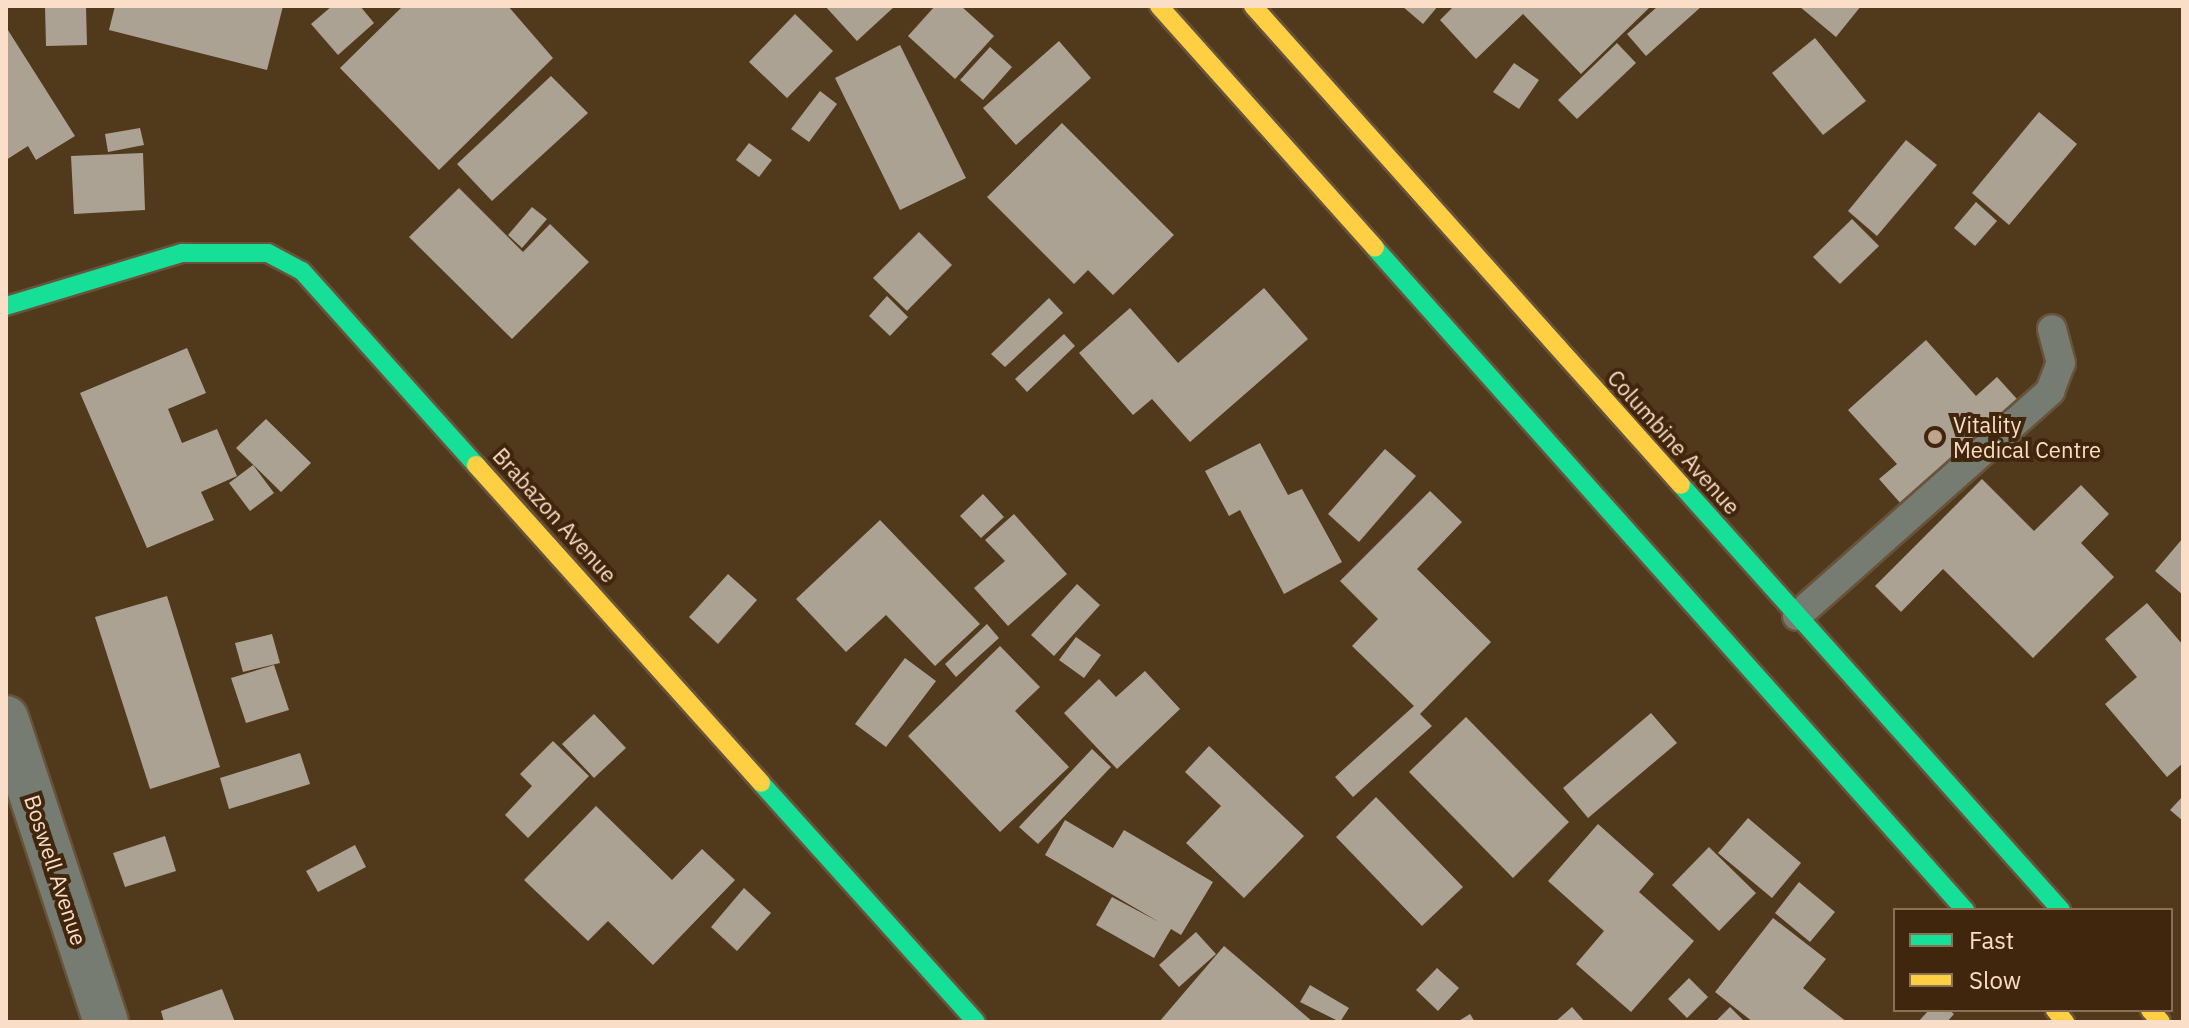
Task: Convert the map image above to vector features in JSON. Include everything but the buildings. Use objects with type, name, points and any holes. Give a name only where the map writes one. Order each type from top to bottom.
[{"type":"main road","points":[[1159,6],[1637,531],[1963,908]]},
{"type":"main road","name":"Columbine Avenue","points":[[1253,6],[1683,499],[1797,616],[2059,908]]},
{"type":"main road","name":"Brabazon Avenue","points":[[6,306],[182,253],[268,253],[302,271],[976,1022]]},
{"type":"street","name":"Boswell Avenue","points":[[6,718],[106,1022]]},
{"type":"lane","points":[[1797,616],[2050,391],[2061,363],[2052,329]]},
{"type":"traffic: fast","points":[[1375,248],[1963,908]]},
{"type":"traffic: fast","points":[[6,306],[182,253],[268,253],[302,271],[476,465]]},
{"type":"traffic: fast","points":[[1681,485],[2059,908]]},
{"type":"traffic: fast","points":[[761,783],[976,1022]]},
{"type":"traffic: slow","points":[[1159,6],[1375,248]]},
{"type":"traffic: slow","points":[[1253,6],[1681,485]]},
{"type":"traffic: slow","points":[[476,465],[761,783]]},
{"type":"traffic: slow","points":[[2057,1012],[2065,1022]]},
{"type":"traffic: slow","points":[[2152,1012],[2161,1022]]},
{"type":"place","name":"Vitality Medical Centre","points":[[1935,437]]}]
